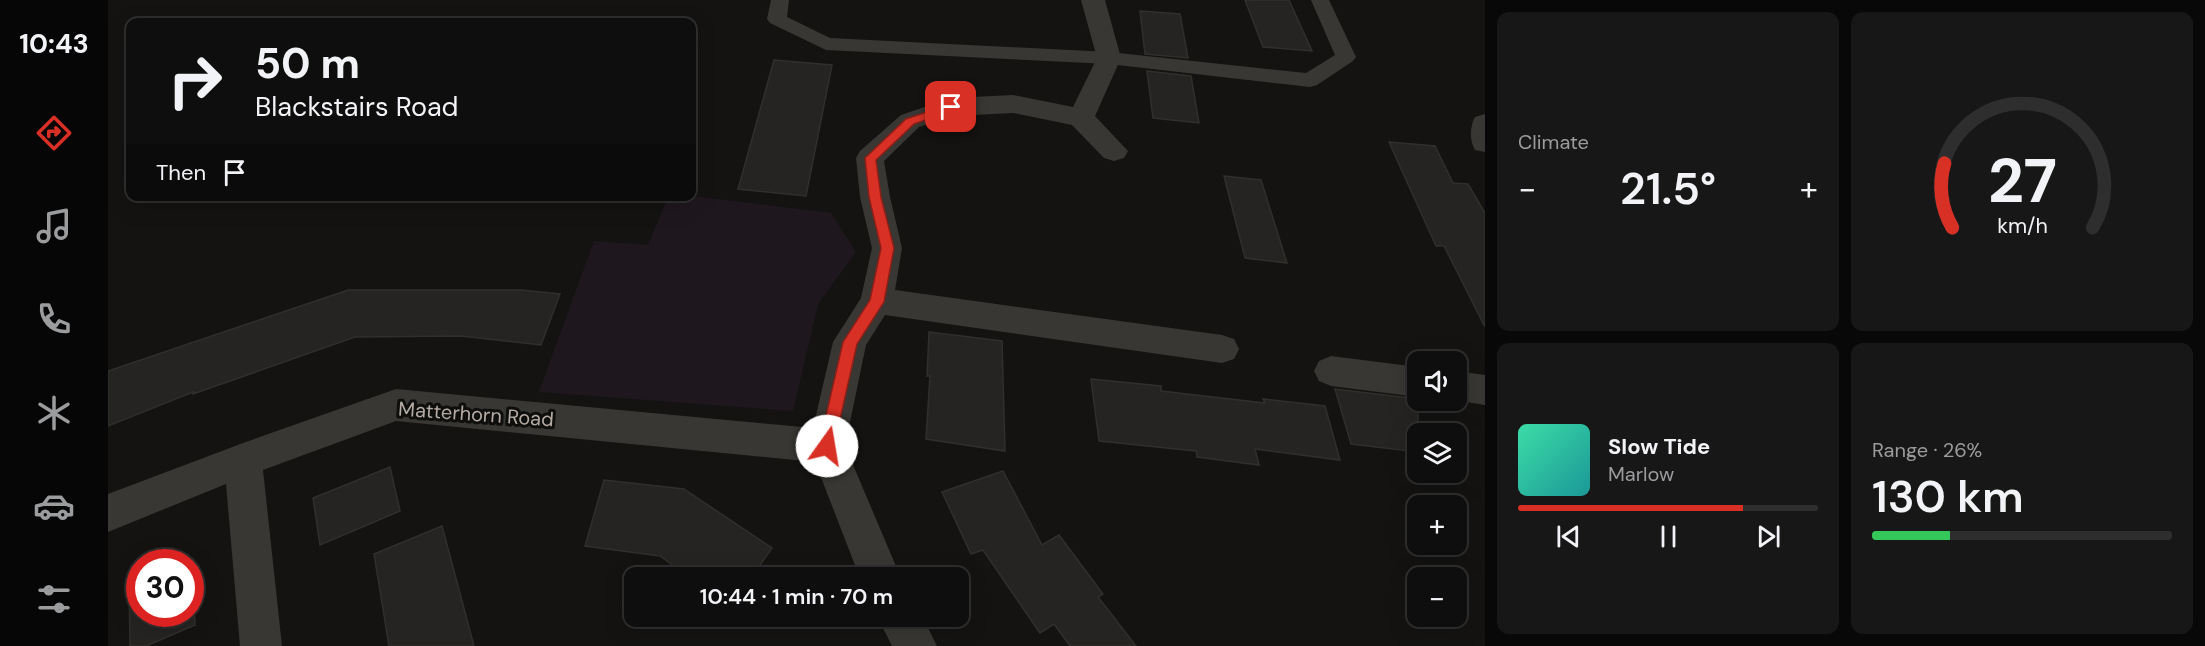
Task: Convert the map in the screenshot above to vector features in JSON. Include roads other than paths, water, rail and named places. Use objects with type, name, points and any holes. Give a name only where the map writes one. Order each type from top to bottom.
[{"type":"street","points":[[1082,118],[1109,58],[1093,0]]},
{"type":"street","points":[[876,567],[827,446],[850,342],[877,302],[887,248],[875,197],[870,158],[910,122],[951,107],[1013,105],[1082,118],[1114,151]]},
{"type":"street","points":[[1485,123],[1485,143]]},
{"type":"street","points":[[877,302],[1222,349]]},
{"type":"street","points":[[1331,371],[1407,381]]},
{"type":"street","points":[[1467,388],[1485,390]]},
{"type":"street","name":"Matterhorn Road","points":[[108,513],[243,460],[396,405],[827,446]]},
{"type":"street","points":[[243,460],[261,646]]},
{"type":"street","points":[[905,627],[916,646]]},
{"type":"lane","points":[[780,0],[777,19],[826,44],[1109,58],[1310,80],[1346,57],[1320,0]]}]
